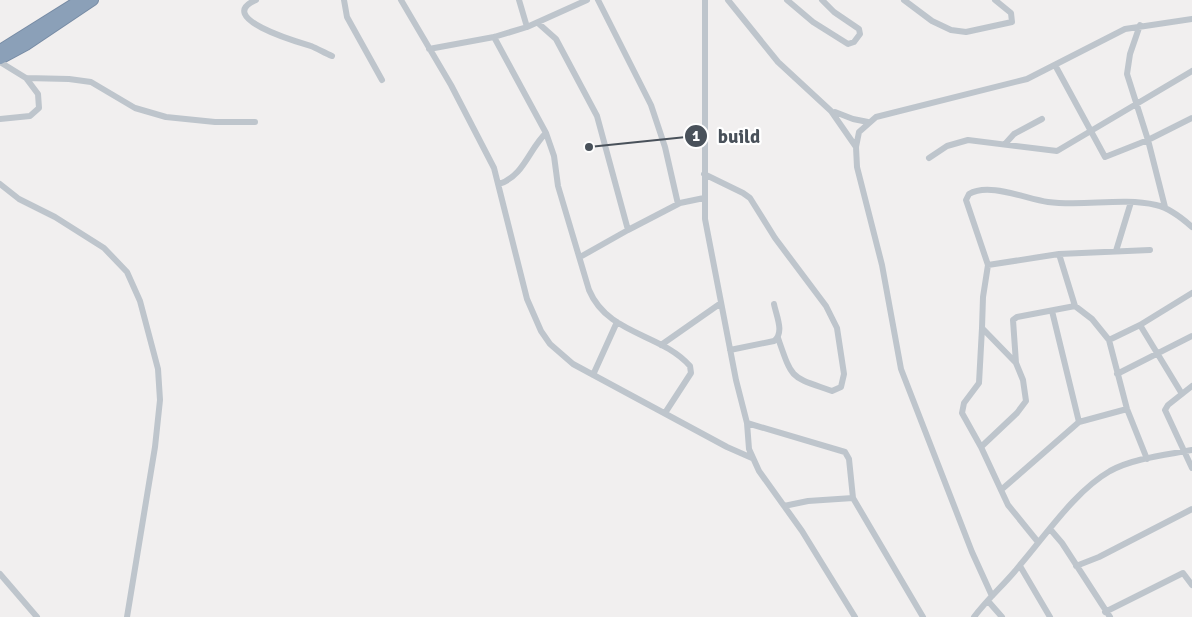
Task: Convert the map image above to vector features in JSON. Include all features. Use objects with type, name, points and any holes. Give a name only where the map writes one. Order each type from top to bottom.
[{"type":"highway","points":[[0,50],[80,0]]},
{"type":"highway","points":[[0,60],[94,0]]},
{"type":"street","points":[[256,0],[248,4],[246,11],[247,17],[254,24],[332,56]]},
{"type":"street","points":[[344,0],[348,17],[382,80]]},
{"type":"street","points":[[402,0],[486,151],[499,184],[527,299],[541,331],[559,353],[593,375],[752,458]]},
{"type":"street","points":[[519,0],[527,28]]},
{"type":"street","points":[[429,49],[494,37],[527,28],[587,0]]},
{"type":"street","points":[[598,0],[651,104],[665,147],[678,204]]},
{"type":"street","points":[[705,0],[704,198],[707,236],[747,423],[748,446],[752,458],[854,617]]},
{"type":"street","points":[[728,0],[778,62],[831,111],[856,147]]},
{"type":"street","points":[[787,0],[826,31],[848,44],[854,42],[860,34],[859,29],[834,12],[822,0]]},
{"type":"street","points":[[904,0],[939,26],[966,32],[1012,22],[1011,14],[995,0]]},
{"type":"street","points":[[1002,617],[990,598],[901,369],[882,265],[858,177],[856,147],[859,132],[868,122],[885,115],[1018,83],[1111,34],[1140,25],[1192,19]]},
{"type":"street","points":[[538,23],[556,39],[597,116],[628,230]]},
{"type":"street","points":[[1140,25],[1127,66],[1128,82],[1148,140],[1165,207]]},
{"type":"street","points":[[494,37],[546,132],[554,156],[558,186],[595,305],[617,322],[687,362],[691,370],[665,413]]},
{"type":"street","points":[[0,60],[26,78],[38,94],[39,108],[30,116],[0,119]]},
{"type":"street","points":[[1055,65],[1106,157],[1148,140],[1192,118]]},
{"type":"street","points":[[929,158],[940,150],[968,140],[1057,151],[1192,71]]},
{"type":"street","points":[[26,78],[69,78],[91,82],[135,108],[166,117],[215,122],[255,122]]},
{"type":"street","points":[[831,111],[868,122]]},
{"type":"street","points":[[1005,144],[1012,135],[1042,119]]},
{"type":"street","points":[[499,184],[508,180],[520,170],[546,132]]},
{"type":"street","points":[[704,174],[740,191],[750,198],[775,238],[826,306],[837,328],[844,374],[841,387],[832,391],[794,376],[788,368],[778,338],[780,333],[774,304]]},
{"type":"street","points":[[0,184],[19,199],[55,217],[104,248],[127,272],[140,301],[158,369],[160,400],[155,446],[127,617]]},
{"type":"street","points":[[1038,542],[1008,505],[981,447],[964,417],[962,408],[979,383],[983,297],[988,265],[981,239],[966,200],[967,197],[972,192],[996,191],[1053,202],[1148,203],[1165,207],[1192,226]]},
{"type":"street","points":[[580,256],[678,204],[704,198]]},
{"type":"street","points":[[1116,251],[1131,202]]},
{"type":"street","points":[[988,265],[1060,254],[1150,250]]},
{"type":"street","points":[[1060,254],[1075,306],[1092,319],[1109,340],[1127,409],[1147,459]]},
{"type":"street","points":[[1109,340],[1140,325],[1192,293]]},
{"type":"street","points":[[660,345],[721,303]]},
{"type":"street","points":[[981,447],[1017,413],[1026,401],[1023,380],[1016,363],[1013,320],[1017,317],[1075,306]]},
{"type":"street","points":[[1052,311],[1079,422]]},
{"type":"street","points":[[593,375],[617,322]]},
{"type":"street","points":[[1140,325],[1182,394]]},
{"type":"street","points":[[982,328],[1016,363]]},
{"type":"street","points":[[1117,374],[1158,355],[1192,336]]},
{"type":"street","points":[[730,350],[774,341],[778,338]]},
{"type":"street","points":[[1192,386],[1168,405],[1165,410],[1192,468]]},
{"type":"street","points":[[1001,490],[1079,422],[1127,409]]},
{"type":"street","points":[[747,423],[844,451],[849,459],[853,498],[923,617]]},
{"type":"street","points":[[974,617],[1075,501],[1102,477],[1125,465],[1192,450]]},
{"type":"street","points":[[784,506],[808,501],[853,498]]},
{"type":"street","points":[[1076,566],[1099,557],[1192,509]]},
{"type":"street","points":[[1050,529],[1107,614],[1184,573],[1192,585]]},
{"type":"street","points":[[1020,566],[1050,617]]},
{"type":"street","points":[[0,574],[37,617]]},
{"type":"place","name":"build","points":[[589,147]]}]
